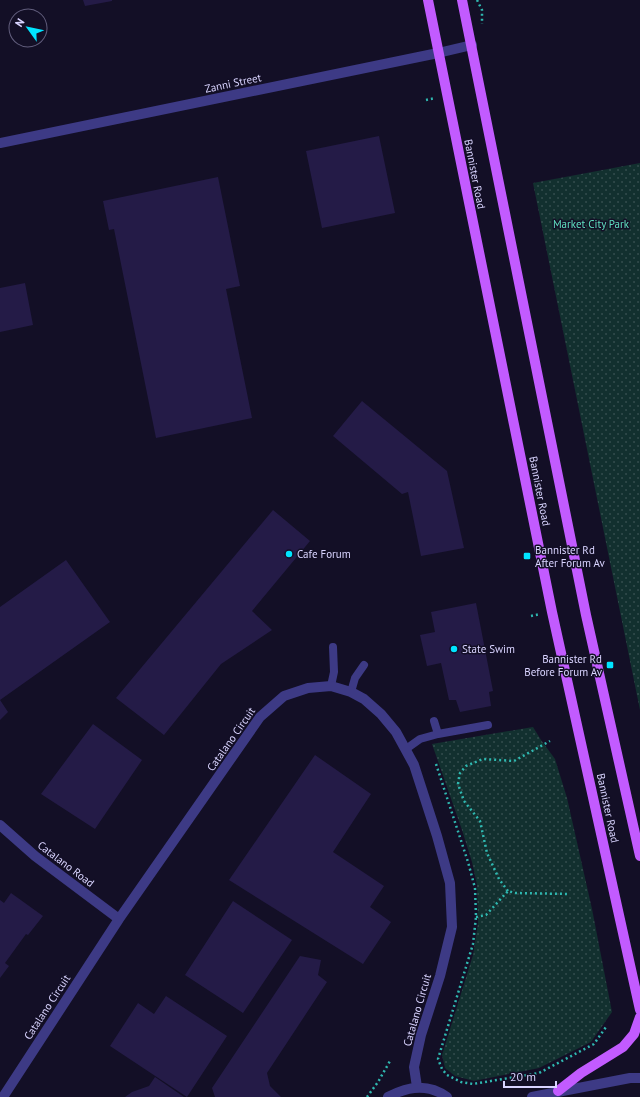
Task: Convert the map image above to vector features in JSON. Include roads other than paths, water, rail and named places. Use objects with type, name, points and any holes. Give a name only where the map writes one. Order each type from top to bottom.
[{"type":"main road","name":"Bannister Road","points":[[428,0],[552,612],[640,1010]]},
{"type":"main road","name":"Bannister Road","points":[[462,0],[586,615],[640,856]]},
{"type":"main road","points":[[558,1091],[581,1073],[623,1048],[634,1034],[640,1017]]},
{"type":"street","name":"Zanni Street","points":[[0,143],[472,45]]},
{"type":"street","name":"Catalano Circuit","points":[[3,1097],[119,919],[260,717],[284,696],[308,688],[331,686],[351,692],[364,699],[382,714],[406,748],[414,765],[437,836],[450,883],[452,927],[440,976],[421,1035],[414,1067],[417,1087]]},
{"type":"street","name":"Catalano Road","points":[[0,824],[35,856],[119,919]]},
{"type":"street","points":[[532,1097],[630,1078],[640,1078]]},
{"type":"street","points":[[388,1097],[401,1090],[417,1087],[430,1089],[447,1097]]},
{"type":"lane","points":[[331,686],[334,672],[332,647]]},
{"type":"lane","points":[[351,692],[355,678],[364,665]]},
{"type":"lane","points":[[434,721],[438,734]]},
{"type":"lane","points":[[406,748],[420,739],[488,724]]},
{"type":"place","name":"Cafe Forum","points":[[289,554]]},
{"type":"place","name":"Bannister Rd After Forum Av","points":[[527,556]]},
{"type":"place","name":"State Swim","points":[[454,649]]},
{"type":"place","name":"Bannister Rd Before Forum Av","points":[[610,665]]},
{"type":"park label","name":"Market City Park","points":[[591,224]]}]
